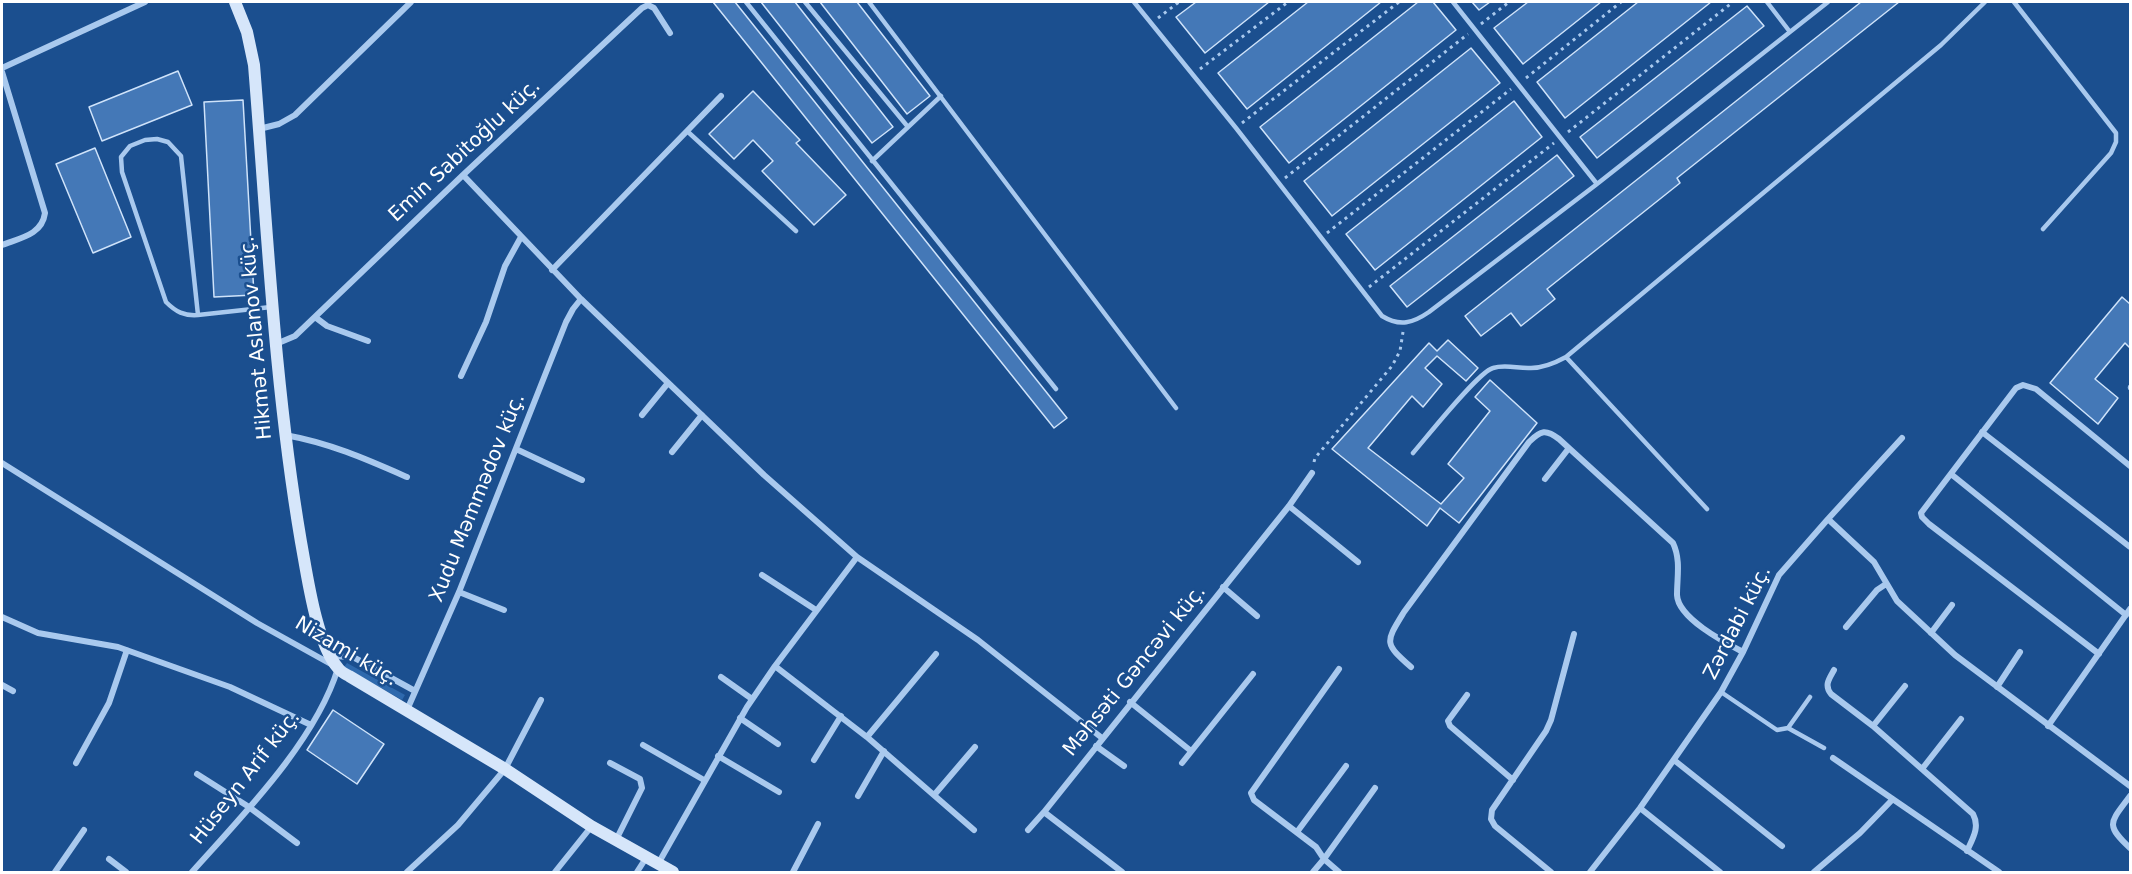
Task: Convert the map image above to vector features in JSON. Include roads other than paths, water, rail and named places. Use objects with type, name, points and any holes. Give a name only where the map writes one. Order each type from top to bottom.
[{"type":"street","points":[[2,245],[35,232],[43,223],[45,213],[2,70],[145,2]]},
{"type":"street","name":"Hikmət Aslanov küç.","points":[[235,2],[242,15],[250,44],[285,435],[308,582],[324,640],[338,668]]},
{"type":"street","points":[[259,129],[279,124],[295,115],[411,2]]},
{"type":"street","name":"Emin Sabitoğlu küç.","points":[[276,344],[295,336],[642,8],[648,5],[654,8],[670,33]]},
{"type":"street","points":[[552,270],[721,96]]},
{"type":"street","points":[[463,175],[581,299],[764,475],[857,557],[978,640],[1102,738]]},
{"type":"street","points":[[461,376],[486,322],[505,266],[520,237]]},
{"type":"street","name":"Xudu Məmmədov küç.","points":[[407,711],[459,592],[566,322],[581,299]]},
{"type":"street","points":[[315,317],[327,326],[368,341]]},
{"type":"street","points":[[642,416],[668,383]]},
{"type":"street","points":[[2099,654],[1922,518],[1921,513],[2016,388],[2023,385],[2029,386],[2130,466]]},
{"type":"street","points":[[672,452],[702,416]]},
{"type":"street","points":[[1411,667],[1392,649],[1389,643],[1392,632],[1404,612],[1535,435],[1542,432],[1551,432],[1673,543],[1677,551],[1678,604],[1683,612],[1717,638],[1743,652]]},
{"type":"street","points":[[1982,432],[2130,547]]},
{"type":"street","points":[[285,435],[338,447],[407,477]]},
{"type":"street","name":"Zərdabi küç.","points":[[1590,873],[1640,808],[1721,692],[1743,652],[1779,575],[1902,438]]},
{"type":"street","points":[[1545,479],[1569,448]]},
{"type":"street","points":[[516,449],[582,480]]},
{"type":"street","name":"Nizami küç.","points":[[2,463],[248,617],[338,668],[505,769],[591,826],[673,873]]},
{"type":"street","name":"Məhsəti Gəncəvi küç.","points":[[1028,830],[1289,506],[1312,472]]},
{"type":"street","points":[[1951,474],[2128,612],[2048,726]]},
{"type":"street","points":[[1289,506],[1358,562]]},
{"type":"street","points":[[1828,519],[1874,562],[1897,601],[1955,655],[2130,786]]},
{"type":"street","points":[[636,873],[652,861],[752,699],[857,557]]},
{"type":"street","points":[[762,575],[816,610]]},
{"type":"street","points":[[1846,627],[1877,590],[1886,584]]},
{"type":"street","points":[[1223,587],[1257,616]]},
{"type":"street","points":[[459,592],[504,610]]},
{"type":"street","points":[[1931,633],[1952,605]]},
{"type":"street","points":[[2,617],[38,633],[106,644],[127,650],[230,687],[311,725]]},
{"type":"street","points":[[1551,873],[1495,826],[1491,819],[1492,810],[1546,731],[1551,720],[1574,634]]},
{"type":"street","points":[[76,763],[109,703],[127,650]]},
{"type":"street","points":[[1997,687],[2020,652]]},
{"type":"street","points":[[867,737],[936,654]]},
{"type":"street","points":[[331,656],[353,657],[415,691]]},
{"type":"street","points":[[775,666],[884,751],[974,830]]},
{"type":"street","name":"Hüseyn Arif küç.","points":[[192,873],[291,754],[311,725],[333,683],[338,668]]},
{"type":"street","points":[[1339,669],[1251,793],[1254,800],[1316,847],[1324,859],[1340,873]]},
{"type":"street","points":[[1834,670],[1827,682],[1827,688],[1874,726],[1976,818],[1976,830],[1967,851]]},
{"type":"street","points":[[1182,763],[1253,674]]},
{"type":"street","points":[[721,677],[752,699]]},
{"type":"street","points":[[2,685],[13,691]]},
{"type":"street","points":[[1874,726],[1905,686]]},
{"type":"street","points":[[1467,695],[1450,717],[1449,726],[1513,780]]},
{"type":"street","points":[[407,873],[458,825],[505,769],[541,700]]},
{"type":"street","points":[[1130,702],[1191,751]]},
{"type":"street","points":[[814,759],[841,716]]},
{"type":"street","points":[[740,718],[778,744]]},
{"type":"street","points":[[1922,769],[1961,719]]},
{"type":"street","points":[[643,745],[704,780]]},
{"type":"street","points":[[1096,746],[1124,766]]},
{"type":"street","points":[[935,794],[975,747]]},
{"type":"street","points":[[858,796],[884,751]]},
{"type":"street","points":[[718,756],[779,792]]},
{"type":"street","points":[[1833,758],[1999,873]]},
{"type":"street","points":[[1674,760],[1782,846]]},
{"type":"street","points":[[610,763],[640,779],[643,783],[616,841]]},
{"type":"street","points":[[1297,831],[1346,766]]},
{"type":"street","points":[[197,774],[249,807],[297,843]]},
{"type":"street","points":[[1313,873],[1375,788]]},
{"type":"street","points":[[2130,796],[2112,823],[2116,835],[2130,848]]},
{"type":"street","points":[[1814,873],[1892,800]]},
{"type":"street","points":[[1640,808],[1720,873]]},
{"type":"street","points":[[1044,812],[1122,873]]},
{"type":"street","points":[[793,873],[818,824]]},
{"type":"street","points":[[555,873],[591,826]]},
{"type":"street","points":[[55,873],[84,830]]},
{"type":"street","points":[[109,859],[126,873]]},
{"type":"lane","points":[[746,2],[1056,389]]},
{"type":"lane","points":[[805,2],[908,127]]},
{"type":"lane","points":[[869,2],[1176,408]]},
{"type":"lane","points":[[1134,2],[1194,74],[1382,316],[1392,322],[1403,324],[1416,321],[1429,312],[1597,184],[1828,2]]},
{"type":"lane","points":[[1453,2],[1597,184]]},
{"type":"lane","points":[[1767,2],[1790,32]]},
{"type":"lane","points":[[1413,453],[1477,380],[1492,368],[1529,369],[1546,366],[1566,357],[1941,45],[1985,2]]},
{"type":"lane","points":[[2014,2],[2116,134],[2116,142],[2111,153],[2043,229]]},
{"type":"lane","points":[[872,160],[941,96]]},
{"type":"lane","points":[[687,131],[796,231]]},
{"type":"lane","points":[[198,315],[181,156],[168,142],[157,139],[145,140],[130,146],[121,157],[122,172],[166,302],[176,312],[189,315],[198,315],[272,307]]},
{"type":"lane","points":[[1566,357],[1707,509]]},
{"type":"lane","points":[[1721,692],[1777,730],[1788,728],[1824,748]]},
{"type":"lane","points":[[1788,728],[1810,697]]}]
